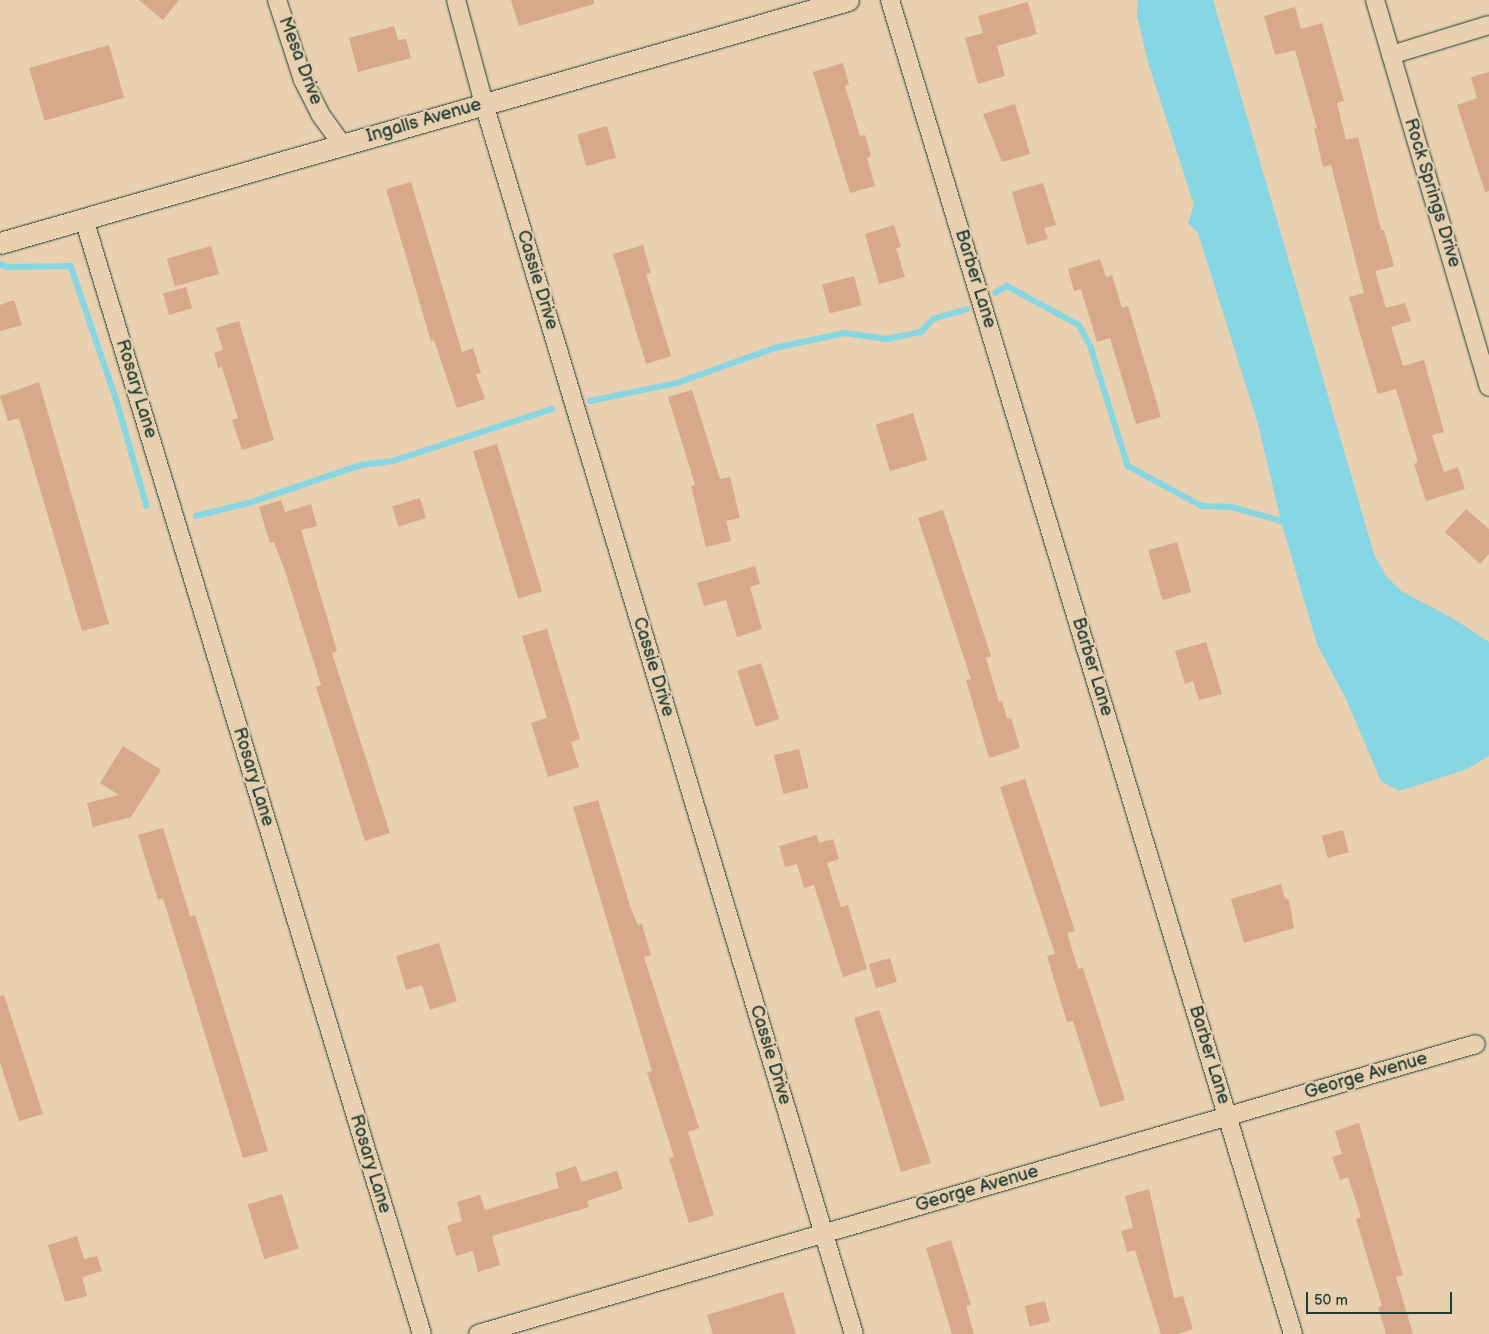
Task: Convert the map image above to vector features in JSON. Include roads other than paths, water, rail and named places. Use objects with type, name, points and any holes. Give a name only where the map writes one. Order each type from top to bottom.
[{"type":"street","name":"Mesa Drive","points":[[277,0],[303,80],[320,114],[343,146]]},
{"type":"street","name":"Cassie Drive","points":[[456,0],[484,104],[854,1334]]},
{"type":"street","name":"Ingalls Avenue","points":[[0,243],[848,0]]},
{"type":"street","name":"Barber Lane","points":[[890,0],[1293,1334]]},
{"type":"street","name":"Rock Springs Drive","points":[[1375,0],[1489,387]]},
{"type":"street","points":[[1391,55],[1489,25]]},
{"type":"street","name":"Rosary Lane","points":[[84,219],[422,1334]]},
{"type":"street","name":"George Avenue","points":[[478,1334],[1476,1044]]},
{"type":"water","points":[[1138,0],[1213,0],[1374,554],[1386,576],[1401,591],[1454,619],[1489,642],[1489,756],[1467,769],[1399,791],[1381,781],[1347,701],[1317,644],[1281,521],[1258,424],[1198,233],[1188,223],[1194,205],[1147,59],[1137,15]]},
{"type":"waterway","points":[[0,264],[8,267],[71,266],[117,401],[147,506]]},
{"type":"waterway","points":[[995,293],[1007,286],[1079,325],[1091,347],[1128,466],[1202,506],[1232,507],[1281,521]]},
{"type":"waterway","points":[[590,401],[677,383],[775,348],[845,333],[887,339],[921,332],[933,319],[967,309]]},
{"type":"waterway","points":[[196,516],[252,502],[361,465],[393,461],[552,409]]}]
